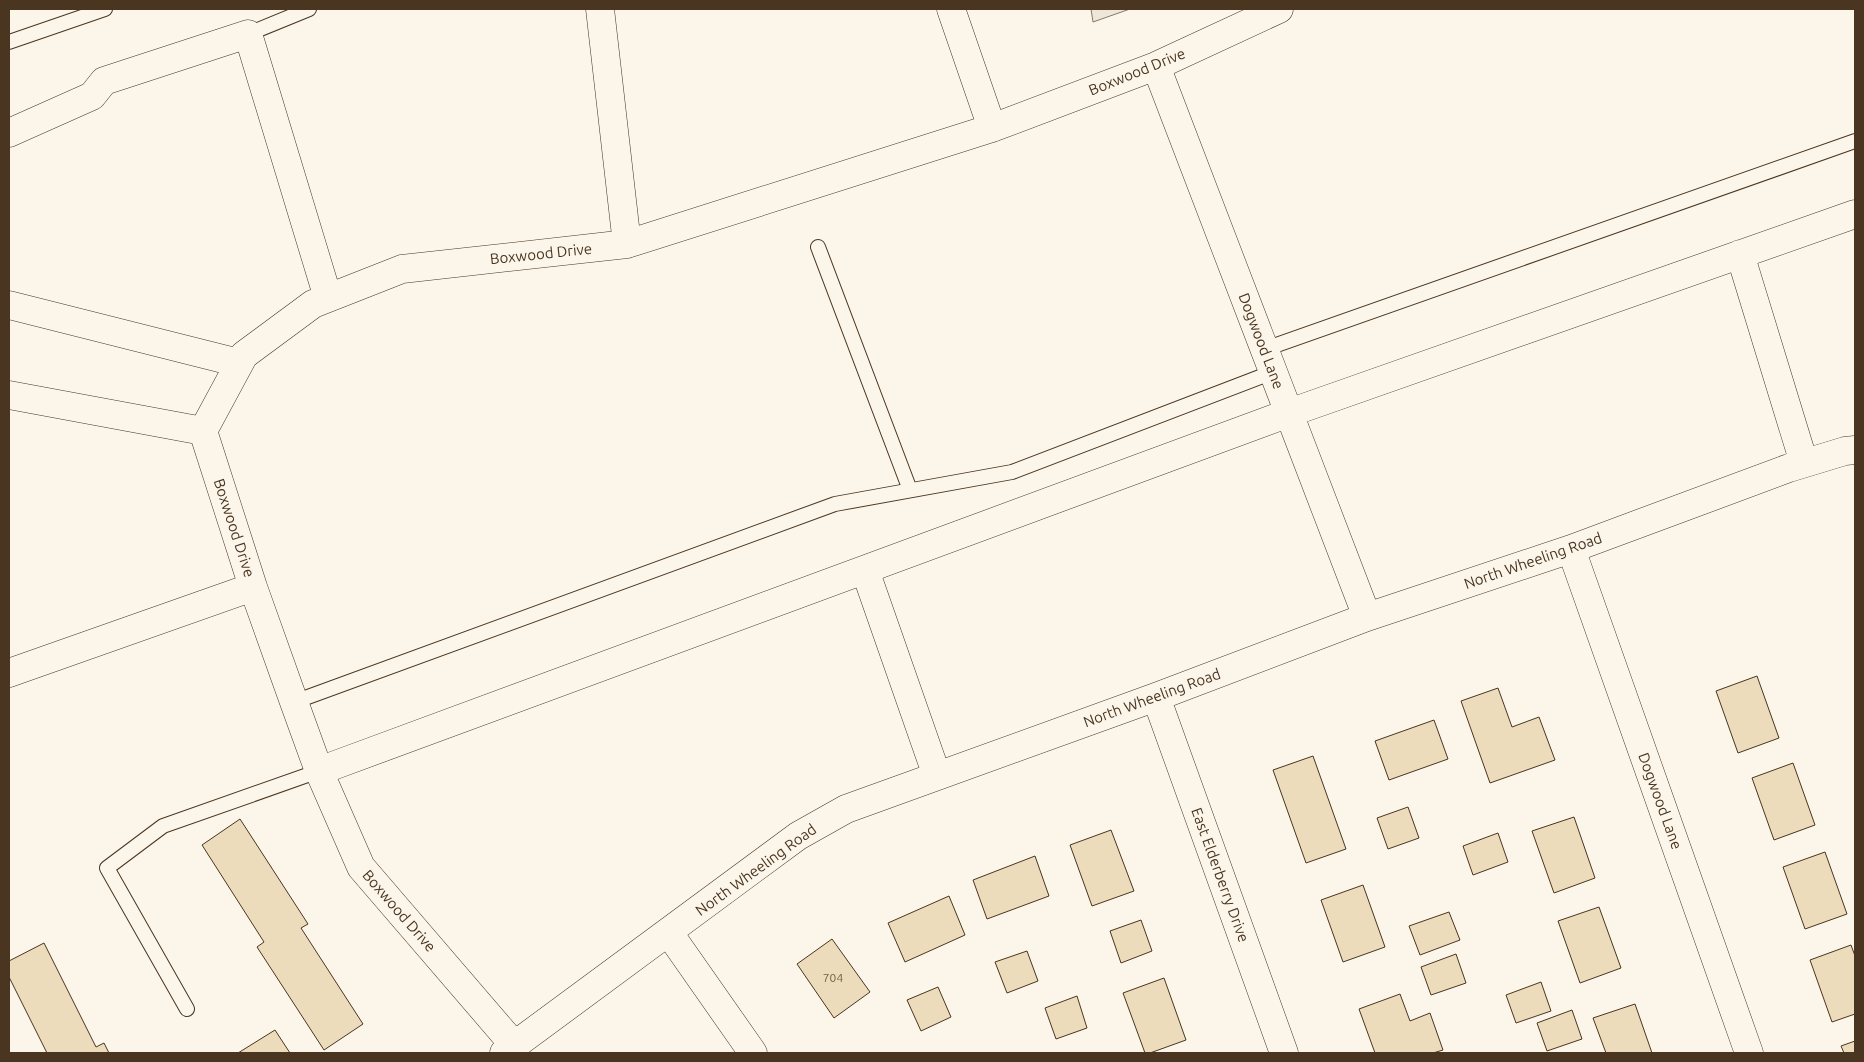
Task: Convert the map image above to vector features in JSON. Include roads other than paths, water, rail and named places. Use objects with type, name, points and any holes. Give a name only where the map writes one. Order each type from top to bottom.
[{"type":"street","points":[[600,9],[627,244]]},
{"type":"street","points":[[951,9],[992,128]]},
{"type":"street","name":"Boxwood Drive","points":[[509,1049],[361,867],[319,771],[253,587],[203,431],[244,355],[313,304],[402,268],[627,244],[992,128],[1156,66],[1279,9]]},
{"type":"street","points":[[9,132],[92,96],[104,81],[248,34],[328,298]]},
{"type":"street","name":"Dogwood Lane","points":[[1156,66],[1367,617]]},
{"type":"street","points":[[319,771],[1289,413],[1855,214]]},
{"type":"street","points":[[1740,254],[1804,463]]},
{"type":"street","points":[[9,305],[239,363]]},
{"type":"street","points":[[9,395],[203,431]]},
{"type":"street","name":"North Wheeling Road","points":[[509,1049],[669,933],[798,836],[846,809],[1156,697],[1367,617],[1571,549],[1804,463],[1845,451],[1855,450]]},
{"type":"street","name":"Dogwood Lane","points":[[1571,549],[1750,1053]]},
{"type":"street","points":[[865,570],[937,776]]},
{"type":"street","points":[[9,673],[253,587]]},
{"type":"street","name":"East Elderberry Drive","points":[[1156,697],[1284,1053]]},
{"type":"street","points":[[669,933],[753,1053]]},
{"type":"lane","points":[[9,42],[105,9]]},
{"type":"lane","points":[[248,34],[309,9]]},
{"type":"lane","points":[[294,702],[835,504],[1012,472],[1269,361],[1855,141]]},
{"type":"lane","points":[[818,247],[910,490]]},
{"type":"lane","points":[[187,1009],[108,868],[163,826],[319,771]]}]
